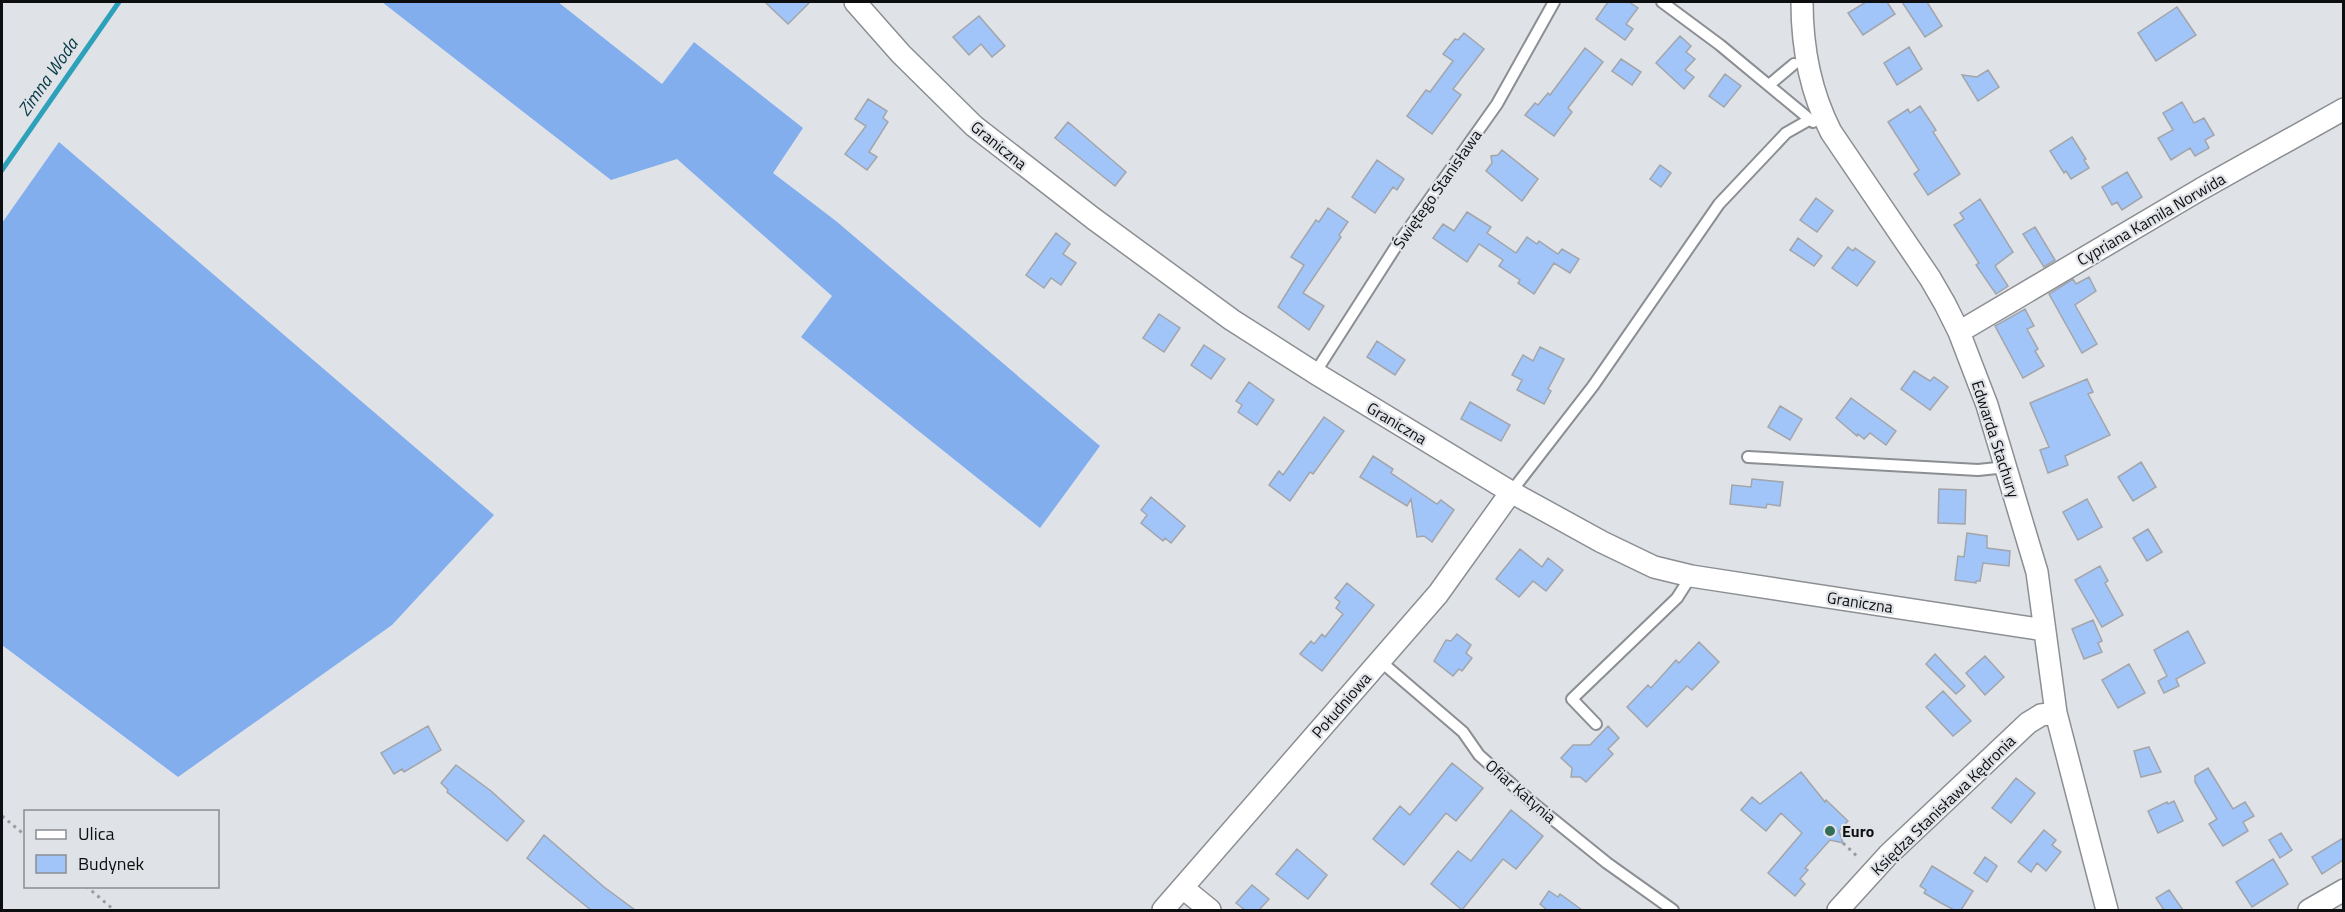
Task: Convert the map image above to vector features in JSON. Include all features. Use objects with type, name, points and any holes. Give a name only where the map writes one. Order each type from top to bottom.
[{"type":"street","name":"Graniczna","points":[[855,2],[901,54],[974,126],[1094,219],[1232,320],[1511,492],[1612,547],[1654,567],[1691,576],[2043,630]]},
{"type":"street","name":"Edwarda Stachury","points":[[1802,2],[1803,41],[1812,91],[1831,132],[1930,278],[1959,332],[1987,405],[2037,572],[2056,713],[2108,910]]},
{"type":"street","name":"Cypriana Kamila Norwida","points":[[1959,332],[2200,189],[2343,109]]},
{"type":"street","name":"Południowa","points":[[1163,910],[1438,594],[1511,492]]},
{"type":"street","name":"Księdza Stanisława Kędronia","points":[[1838,910],[1888,855],[2028,723],[2041,715],[2056,713]]},
{"type":"street","points":[[1183,888],[1210,910]]},
{"type":"street","points":[[2309,910],[2343,890]]},
{"type":"lane","name":"Świętego Stanisława","points":[[1315,373],[1395,248],[1497,104],[1554,2]]},
{"type":"lane","points":[[1662,2],[1769,85],[1809,120],[1831,132]]},
{"type":"lane","points":[[1769,85],[1794,64]]},
{"type":"lane","points":[[1511,492],[1593,386],[1719,204],[1785,132],[1809,120]]},
{"type":"lane","points":[[1748,457],[1978,470],[2007,467]]},
{"type":"lane","points":[[1596,724],[1572,699],[1677,598],[1691,576]]},
{"type":"lane","name":"Ofiar Katynia","points":[[1379,660],[1463,732],[1479,755],[1526,797],[1607,863],[1673,910]]},
{"type":"path","points":[[2,816],[24,834]]},
{"type":"path","points":[[88,888],[114,910]]},
{"type":"shaded area","points":[[382,2],[558,2],[662,84],[694,42],[803,128],[773,173],[836,221],[1100,446],[1040,528],[801,337],[832,296],[677,159],[611,180]]},
{"type":"shaded area","points":[[59,142],[494,515],[392,625],[178,777],[2,645],[2,223]]},
{"type":"building","points":[[765,2],[810,2],[788,24]]},
{"type":"building","points":[[1608,2],[1629,2],[1638,8],[1626,24],[1633,29],[1625,40],[1596,19]]},
{"type":"building","points":[[1866,2],[1887,2],[1895,14],[1863,35],[1848,13]]},
{"type":"building","points":[[1902,2],[1927,2],[1942,26],[1925,37]]},
{"type":"building","points":[[2177,7],[2196,35],[2156,61],[2138,33]]},
{"type":"building","points":[[979,16],[1005,46],[992,57],[981,44],[969,55],[953,37]]},
{"type":"building","points":[[1464,33],[1484,49],[1453,89],[1461,95],[1432,134],[1407,116],[1426,90],[1430,92],[1453,61],[1443,54],[1455,39],[1458,40]]},
{"type":"building","points":[[1680,36],[1691,46],[1686,52],[1695,59],[1685,70],[1694,77],[1684,89],[1656,63]]},
{"type":"building","points":[[1909,47],[1922,69],[1897,85],[1884,63]]},
{"type":"building","points":[[1585,48],[1603,62],[1568,108],[1572,112],[1554,136],[1525,115],[1535,103],[1538,105],[1548,93],[1550,95]]},
{"type":"building","points":[[1621,59],[1641,72],[1632,85],[1612,71]]},
{"type":"building","points":[[1988,70],[1999,87],[1978,101],[1962,75],[1977,77]]},
{"type":"building","points":[[1725,74],[1741,86],[1724,107],[1709,96]]},
{"type":"building","points":[[868,99],[887,111],[883,118],[888,122],[869,152],[877,157],[867,170],[845,154],[866,126],[855,119]]},
{"type":"building","points":[[2182,102],[2194,123],[2204,118],[2214,135],[2205,140],[2209,148],[2195,156],[2190,148],[2171,160],[2158,138],[2173,130],[2163,113]]},
{"type":"building","points":[[1920,106],[1936,130],[1933,132],[1960,174],[1928,195],[1914,174],[1919,170],[1888,122],[1908,109],[1910,113]]},
{"type":"building","points":[[1068,122],[1126,172],[1115,186],[1055,138]]},
{"type":"building","points":[[2072,137],[2089,168],[2071,179],[2066,171],[2064,173],[2050,151]]},
{"type":"building","points":[[1502,150],[1538,179],[1522,201],[1486,171],[1492,163],[1491,156],[1498,155]]},
{"type":"building","points":[[1377,160],[1404,179],[1397,190],[1393,187],[1375,213],[1352,197]]},
{"type":"building","points":[[1660,165],[1671,173],[1661,187],[1650,179]]},
{"type":"building","points":[[2127,172],[2142,197],[2122,210],[2117,202],[2112,205],[2102,187]]},
{"type":"building","points":[[1816,198],[1833,211],[1817,232],[1800,220]]},
{"type":"building","points":[[1980,199],[2013,252],[1995,266],[2008,286],[1996,294],[1976,265],[1979,263],[1954,225],[1964,219],[1960,213]]},
{"type":"building","points":[[1328,208],[1348,222],[1339,235],[1341,237],[1303,293],[1324,306],[1309,330],[1278,307],[1304,265],[1291,257],[1316,220],[1319,222]]},
{"type":"building","points":[[1467,212],[1491,227],[1487,233],[1516,253],[1527,237],[1537,244],[1539,241],[1558,254],[1562,249],[1579,259],[1570,273],[1554,263],[1534,294],[1518,283],[1520,280],[1499,266],[1503,260],[1479,244],[1467,262],[1433,238],[1443,224],[1454,231]]},
{"type":"building","points":[[2035,227],[2055,260],[2044,267],[2023,234]]},
{"type":"building","points":[[1056,233],[1070,244],[1063,254],[1076,263],[1061,285],[1051,278],[1044,288],[1026,275]]},
{"type":"building","points":[[1798,238],[1822,256],[1814,266],[1790,250]]},
{"type":"building","points":[[1848,247],[1853,251],[1855,248],[1875,262],[1857,286],[1832,268]]},
{"type":"building","points":[[2089,277],[2096,291],[2075,305],[2097,344],[2082,353],[2049,294],[2073,279],[2076,284]]},
{"type":"building","points":[[2025,309],[2034,326],[2027,329],[2038,349],[2035,351],[2044,366],[2023,378],[1995,326]]},
{"type":"building","points":[[1159,314],[1180,328],[1164,352],[1143,338]]},
{"type":"building","points":[[1377,341],[1405,360],[1395,375],[1367,357]]},
{"type":"building","points":[[1204,345],[1225,359],[1211,379],[1191,365]]},
{"type":"building","points":[[1540,347],[1564,359],[1548,389],[1551,391],[1544,404],[1517,390],[1522,380],[1512,375],[1523,355],[1533,361]]},
{"type":"building","points":[[1914,371],[1930,381],[1934,377],[1948,387],[1930,410],[1901,389]]},
{"type":"building","points":[[2087,379],[2093,392],[2088,394],[2110,435],[2065,456],[2068,465],[2048,473],[2040,450],[2049,447],[2030,403]]},
{"type":"building","points":[[1249,382],[1274,400],[1257,425],[1238,412],[1242,405],[1236,401]]},
{"type":"building","points":[[1851,398],[1896,431],[1886,445],[1870,433],[1864,439],[1858,434],[1857,436],[1836,418]]},
{"type":"building","points":[[1470,402],[1510,425],[1501,441],[1461,419]]},
{"type":"building","points":[[1780,406],[1802,419],[1790,440],[1768,427]]},
{"type":"building","points":[[1324,417],[1344,431],[1313,474],[1310,472],[1290,501],[1269,485],[1279,471],[1283,475]]},
{"type":"building","points":[[1373,456],[1393,469],[1391,473],[1437,504],[1441,500],[1454,510],[1432,542],[1424,536],[1417,537],[1411,499],[1407,506],[1360,477]]},
{"type":"building","points":[[2141,462],[2156,487],[2133,501],[2118,477]]},
{"type":"building","points":[[1752,479],[1783,482],[1780,506],[1767,504],[1766,508],[1730,504],[1732,485],[1751,487]]},
{"type":"building","points":[[1939,489],[1966,490],[1965,524],[1938,523]]},
{"type":"building","points":[[1151,497],[1185,526],[1171,543],[1165,538],[1163,541],[1141,523],[1147,515],[1141,510]]},
{"type":"building","points":[[2087,499],[2102,527],[2078,540],[2063,512]]},
{"type":"building","points":[[2148,529],[2162,552],[2147,561],[2133,538]]},
{"type":"building","points":[[1967,533],[1987,536],[1987,548],[2010,551],[2009,566],[1983,563],[1980,581],[1976,583],[1955,580],[1958,556],[1964,557]]},
{"type":"building","points":[[1520,549],[1542,567],[1548,558],[1563,570],[1546,591],[1533,581],[1519,597],[1496,579]]},
{"type":"building","points":[[2100,566],[2108,581],[2105,583],[2123,615],[2102,627],[2075,580]]},
{"type":"building","points":[[1347,583],[1374,605],[1322,671],[1300,654],[1311,641],[1314,644],[1322,634],[1325,637],[1343,614],[1336,608],[1340,602],[1335,598]]},
{"type":"building","points":[[2093,620],[2102,641],[2098,643],[2102,652],[2084,659],[2072,629]]},
{"type":"building","points":[[2188,631],[2205,663],[2176,679],[2179,686],[2164,693],[2158,681],[2167,676],[2154,650]]},
{"type":"building","points":[[1457,634],[1471,645],[1466,653],[1472,658],[1462,671],[1459,669],[1453,676],[1434,661],[1446,640],[1451,641]]},
{"type":"building","points":[[1699,642],[1719,662],[1692,690],[1687,686],[1647,727],[1627,707],[1648,685],[1651,688],[1676,660],[1679,663]]},
{"type":"building","points":[[1935,654],[1965,686],[1956,694],[1926,664]]},
{"type":"building","points":[[1985,656],[2004,677],[1985,695],[1966,673]]},
{"type":"building","points":[[2129,664],[2145,693],[2118,708],[2102,680]]},
{"type":"building","points":[[1943,691],[1971,721],[1953,736],[1926,707]]},
{"type":"building","points":[[428,726],[441,750],[404,772],[402,769],[394,774],[381,753]]},
{"type":"building","points":[[1608,726],[1619,738],[1608,749],[1613,754],[1586,782],[1580,777],[1571,777],[1572,768],[1561,758],[1573,745],[1590,745]]},
{"type":"building","points":[[2149,747],[2161,772],[2141,777],[2134,751]]},
{"type":"building","points":[[1452,763],[1483,788],[1456,821],[1446,813],[1404,865],[1373,839],[1400,806],[1410,815]]},
{"type":"building","points":[[456,765],[491,791],[524,821],[507,841],[447,792],[448,790],[441,783]]},
{"type":"building","points":[[2208,768],[2233,809],[2245,802],[2254,816],[2243,822],[2248,831],[2223,846],[2209,824],[2217,819],[2195,782],[2195,776]]},
{"type":"building","points":[[1801,772],[1825,802],[1826,800],[1848,821],[1839,831],[1843,843],[1830,840],[1805,868],[1808,870],[1800,879],[1805,884],[1795,896],[1768,873],[1802,833],[1781,813],[1766,831],[1741,810],[1752,797],[1760,804]]},
{"type":"building","points":[[2016,778],[2035,793],[2011,823],[1992,808]]},
{"type":"building","points":[[2174,801],[2183,821],[2158,833],[2148,811]]},
{"type":"building","points":[[1511,810],[1543,836],[1516,869],[1503,859],[1462,910],[1431,884],[1458,851],[1471,861]]},
{"type":"building","points":[[2044,830],[2056,840],[2052,845],[2061,852],[2046,871],[2037,863],[2031,872],[2018,862]]},
{"type":"building","points":[[2281,833],[2292,850],[2280,858],[2269,840]]},
{"type":"building","points":[[544,835],[604,887],[635,910],[591,910],[556,882],[527,858]]},
{"type":"building","points":[[2343,838],[2343,860],[2322,874],[2312,857]]},
{"type":"building","points":[[1297,849],[1327,875],[1308,899],[1276,874]]},
{"type":"building","points":[[1985,857],[1997,866],[1987,882],[1974,873]]},
{"type":"building","points":[[2273,859],[2288,884],[2252,907],[2236,882]]},
{"type":"building","points":[[1932,866],[1973,891],[1961,910],[1954,910],[1924,893],[1926,890],[1920,886]]},
{"type":"building","points":[[1252,885],[1269,899],[1259,910],[1245,910],[1236,903]]},
{"type":"building","points":[[2169,890],[2183,910],[2164,910],[2156,898]]},
{"type":"building","points":[[1549,891],[1558,897],[1560,894],[1582,910],[1547,910],[1540,904]]},
{"type":"waterway","name":"Zimna Woda","points":[[2,170],[119,2]]},
{"type":"place","name":"Euro","points":[[1830,831]]}]
